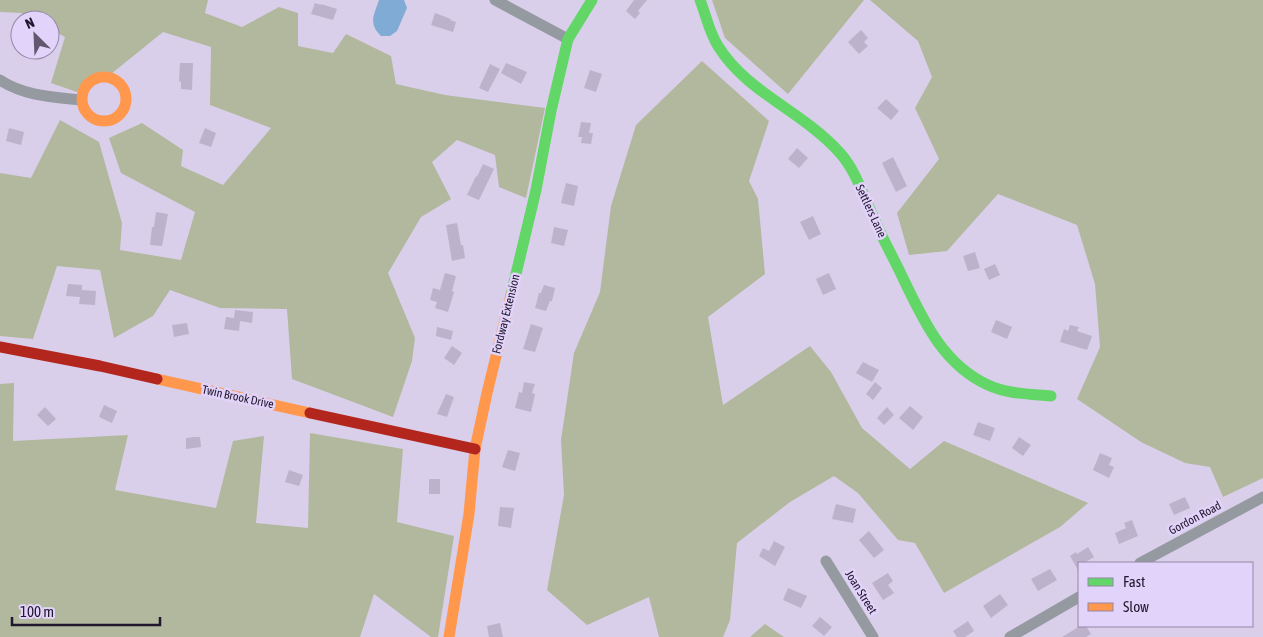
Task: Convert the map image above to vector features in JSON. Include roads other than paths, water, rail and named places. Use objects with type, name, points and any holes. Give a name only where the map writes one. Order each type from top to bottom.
[{"type":"street","points":[[495,0],[568,40]]},
{"type":"street","name":"Fordway Extension","points":[[449,637],[469,514],[475,449],[497,347],[536,190],[551,111],[568,40],[592,0]]},
{"type":"street","name":"Settlers Lane","points":[[700,0],[717,44],[730,62],[751,82],[825,137],[848,163],[924,322],[950,359],[968,374],[993,387],[1010,392],[1051,396]]},
{"type":"street","points":[[102,76],[112,78],[120,83],[127,96],[125,106],[120,114],[112,120],[103,121],[90,116],[84,109],[82,100],[83,90],[86,86],[93,79],[102,76]]},
{"type":"street","points":[[0,80],[22,91],[82,100]]},
{"type":"street","name":"Twin Brook Drive","points":[[0,347],[92,364],[475,449]]},
{"type":"street","name":"Gordon Road","points":[[1142,562],[1263,497]]},
{"type":"street","name":"Joan Street","points":[[826,561],[872,637]]},
{"type":"street","points":[[1010,637],[1078,598]]},
{"type":"water","points":[[379,0],[404,0],[407,8],[397,31],[390,36],[381,36],[374,27],[373,19]]}]
